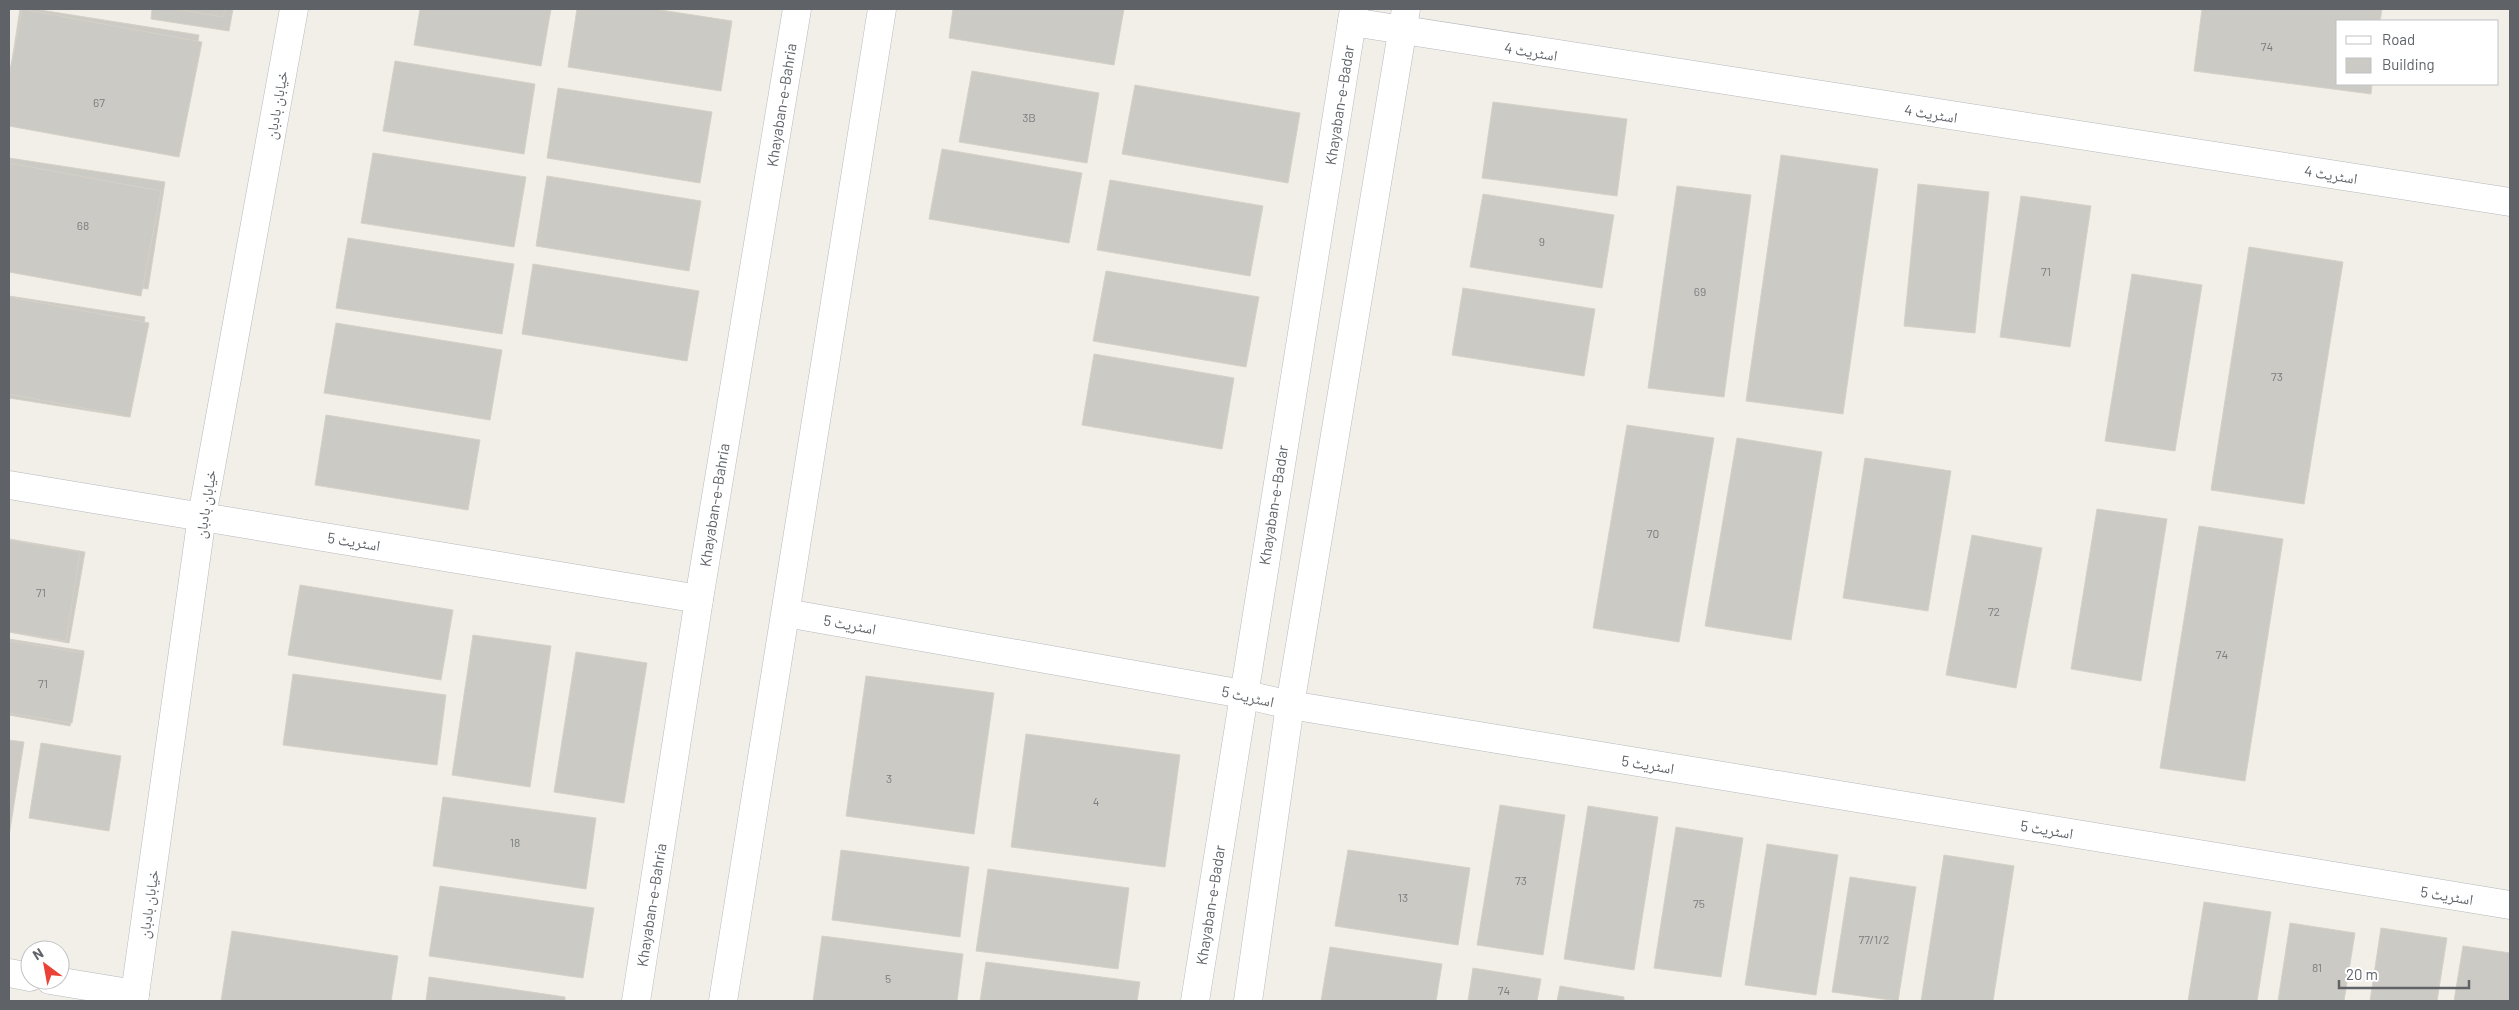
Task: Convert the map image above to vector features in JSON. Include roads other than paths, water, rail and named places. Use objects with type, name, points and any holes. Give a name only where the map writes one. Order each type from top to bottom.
[{"type":"street","name":"خیابان بادبان","points":[[134,998],[202,516],[294,9]]},
{"type":"street","name":"Khayaban-e-Bahria","points":[[636,1001],[699,599],[797,9]]},
{"type":"street","points":[[723,1001],[882,9]]},
{"type":"street","name":"اسٹریٹ 4","points":[[1353,16],[1404,20],[2510,202]]},
{"type":"street","name":"Khayaban-e-Badar","points":[[1195,1001],[1353,16]]},
{"type":"street","points":[[1248,1001],[1290,705],[1404,20]]},
{"type":"street","name":"اسٹریٹ 5","points":[[9,485],[699,599]]},
{"type":"street","name":"اسٹریٹ 5","points":[[786,613],[1243,694],[1290,705],[2510,905]]},
{"type":"street","points":[[70,984],[134,998]]}]
